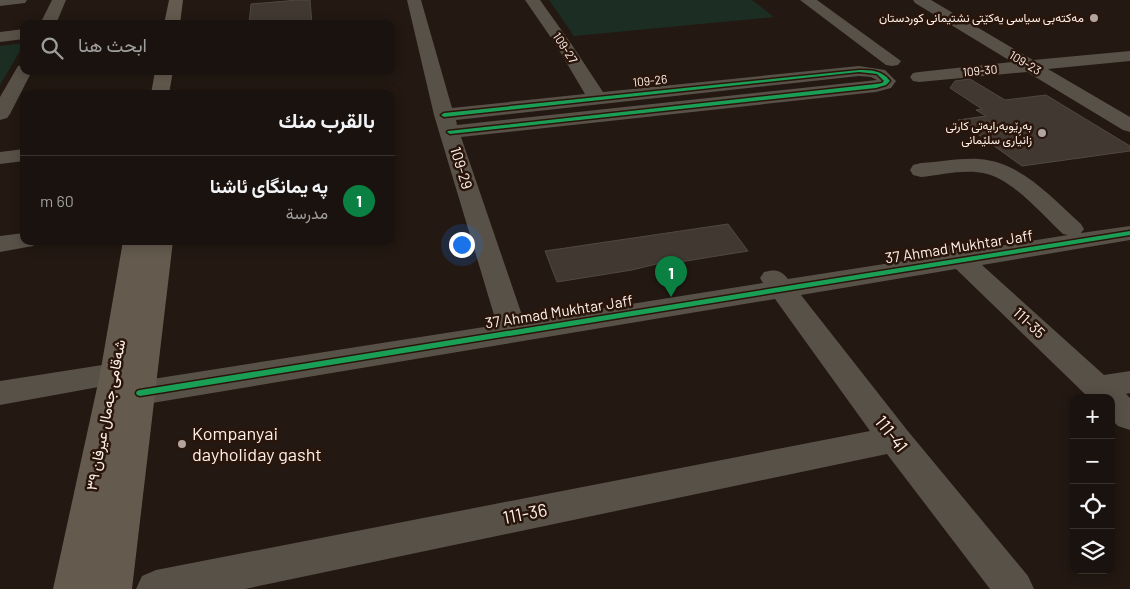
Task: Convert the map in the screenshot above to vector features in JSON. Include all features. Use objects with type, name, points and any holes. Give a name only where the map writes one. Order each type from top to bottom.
[{"type":"main road","points":[[173,20],[176,0]]},
{"type":"main road","points":[[161,90],[163,75]]},
{"type":"main road","name":"شەقامی جەمال عیرفان ٣٩","points":[[112,589],[132,380],[136,245]]},
{"type":"main road","name":"شەقامی جەمال عیرفان ٣٩","points":[[73,589],[132,380],[159,245]]},
{"type":"street","points":[[0,2],[20,0]]},
{"type":"street","points":[[50,20],[58,0]]},
{"type":"street","name":"109-29","points":[[414,0],[447,124],[479,229],[512,326]]},
{"type":"street","name":"109-27","points":[[532,0],[564,45],[597,98]]},
{"type":"street","points":[[807,0],[892,61]]},
{"type":"street","name":"109-23","points":[[920,0],[1130,126]]},
{"type":"street","points":[[0,37],[20,34]]},
{"type":"street","name":"109-30","points":[[919,77],[1130,56]]},
{"type":"street","name":"109-26","points":[[859,70],[878,73],[885,77],[887,81],[876,86],[447,124],[597,98],[859,70]]},
{"type":"street","points":[[0,114],[21,75]]},
{"type":"street","points":[[0,158],[20,156]]},
{"type":"street","points":[[921,170],[976,166],[1000,171],[1015,180],[1072,229]]},
{"type":"street","name":"37 Ahmad Mukhtar Jaff","points":[[956,255],[1072,229],[1130,220]]},
{"type":"street","name":"37 Ahmad Mukhtar Jaff","points":[[0,393],[132,380],[512,326],[956,255],[1130,233]]},
{"type":"street","points":[[0,244],[20,242]]},
{"type":"street","name":"111-35","points":[[956,255],[1105,394]]},
{"type":"street","name":"111-41","points":[[777,283],[895,439],[1014,589]]},
{"type":"street","points":[[1108,394],[1130,382]]},
{"type":"street","name":"111-35","points":[[1115,403],[1130,417]]},
{"type":"street","name":"111-36","points":[[156,589],[895,439]]},
{"type":"green space","points":[[549,0],[752,0],[774,17],[574,36]]},
{"type":"green space","points":[[20,44],[20,51],[0,85],[0,46]]},
{"type":"building","points":[[310,0],[312,20],[249,20],[251,4]]},
{"type":"building","name":"بەڕێوبەرایەتی کارتی زانیاری سلێمانی","points":[[970,79],[1005,100],[1046,95],[1130,146],[1130,151],[1022,166],[958,120],[986,116],[976,110],[982,109],[950,88],[955,81]]},
{"type":"building","points":[[728,224],[748,251],[680,262],[677,259],[632,270],[557,282],[545,251]]},
{"type":"cycle path","points":[[444,115],[859,71],[879,73],[887,81],[876,86],[450,132]]},
{"type":"cycle path","points":[[140,393],[1130,233]]},
{"type":"place","name":"مەکتەبی سیاسی یەکێتی نشتیمانی کوردستان","points":[[1094,18]]},
{"type":"place","name":"بەڕێوبەرایەتی کارتی زانیاری سلێمانی","points":[[1042,133]]},
{"type":"place","name":"په یمانگای ئاشنا","points":[[671,297]]},
{"type":"place","name":"Kompanyai dayholiday gasht","points":[[182,444]]}]
